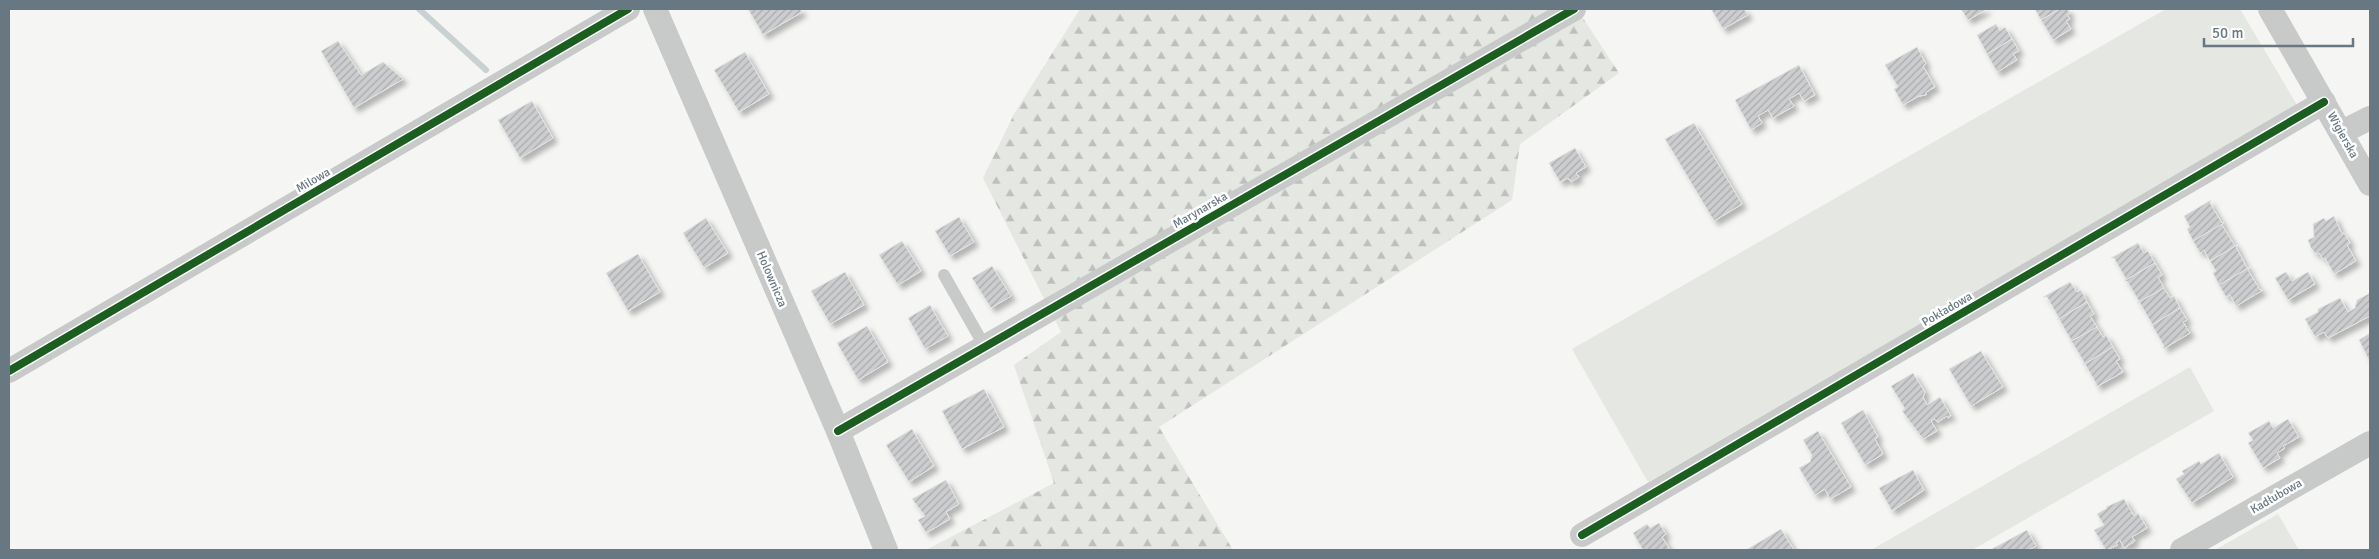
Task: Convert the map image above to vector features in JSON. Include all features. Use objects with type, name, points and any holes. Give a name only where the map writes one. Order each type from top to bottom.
[{"type":"street","name":"Milowa","points":[[9,371],[628,9]]},
{"type":"street","name":"Holownicza","points":[[655,9],[838,431],[886,550]]},
{"type":"street","name":"Marynarska","points":[[838,431],[1574,9]]},
{"type":"street","name":"Wigierska","points":[[2270,9],[2370,184]]},
{"type":"street","name":"Pokładowa","points":[[1582,535],[2324,102]]},
{"type":"street","points":[[2342,132],[2370,118]]},
{"type":"street","name":"Kadłubowa","points":[[2182,550],[2370,443]]},
{"type":"lane","points":[[944,275],[985,347]]},
{"type":"green space","points":[[1080,9],[1577,9],[1619,73],[1520,144],[1512,200],[1159,427],[1233,550],[926,550],[1054,483],[1014,365],[1061,332],[983,178],[1014,114]]},
{"type":"green space","points":[[2166,9],[2240,9],[2297,105],[1648,482],[1572,349]]},
{"type":"green space","points":[[2190,367],[2214,411],[1972,550],[1871,550]]},
{"type":"green space","points":[[2278,514],[2299,550],[2215,550]]},
{"type":"building","points":[[748,9],[800,9],[802,12],[763,35]]},
{"type":"building","points":[[1711,9],[1744,9],[1748,15],[1723,29]]},
{"type":"building","points":[[1961,9],[1987,9],[1968,20]]},
{"type":"building","points":[[2035,9],[2060,9],[2041,20]]},
{"type":"building","points":[[2060,9],[2067,9],[2070,13],[2067,15],[2070,19],[2066,21],[2071,29],[2053,40],[2041,20]]},
{"type":"building","points":[[1996,24],[2000,31],[2005,27],[2012,39],[1987,54],[1977,35]]},
{"type":"building","points":[[2012,39],[2019,51],[2013,54],[2017,60],[1997,72],[1987,54]]},
{"type":"building","points":[[338,41],[361,75],[383,62],[403,79],[354,108],[321,51]]},
{"type":"building","points":[[1917,47],[1926,64],[1923,66],[1935,87],[1926,92],[1926,95],[1919,96],[1903,105],[1894,89],[1898,87],[1885,65]]},
{"type":"building","points":[[745,52],[769,94],[739,112],[714,70]]},
{"type":"building","points":[[1799,65],[1815,95],[1804,101],[1799,93],[1789,99],[1794,106],[1773,118],[1768,110],[1758,116],[1762,123],[1751,130],[1735,100]]},
{"type":"building","points":[[532,101],[553,138],[520,158],[498,120]]},
{"type":"building","points":[[1694,123],[1742,204],[1714,221],[1665,139]]},
{"type":"building","points":[[1575,148],[1586,167],[1576,173],[1579,177],[1571,182],[1568,178],[1560,182],[1549,163]]},
{"type":"building","points":[[2211,200],[2210,203],[2222,223],[2224,223],[2193,241],[2187,229],[2190,227],[2184,216]]},
{"type":"building","points":[[2334,216],[2342,234],[2344,233],[2350,243],[2347,245],[2356,261],[2334,274],[2325,258],[2323,259],[2319,253],[2316,254],[2308,240],[2314,237],[2313,224],[2324,218],[2326,221]]},
{"type":"building","points":[[959,217],[974,242],[950,256],[935,231]]},
{"type":"building","points":[[706,218],[728,253],[704,268],[683,233]]},
{"type":"building","points":[[2224,223],[2222,225],[2235,246],[2237,245],[2210,261],[2204,250],[2200,253],[2193,241]]},
{"type":"building","points":[[902,241],[921,271],[898,285],[879,255]]},
{"type":"building","points":[[2138,243],[2144,253],[2148,251],[2155,263],[2124,281],[2126,279],[2114,258],[2111,258]]},
{"type":"building","points":[[2237,245],[2236,247],[2247,268],[2250,267],[2219,285],[2213,273],[2216,271],[2210,261]]},
{"type":"building","points":[[638,254],[660,292],[628,311],[606,273]]},
{"type":"building","points":[[2155,263],[2162,275],[2158,277],[2164,288],[2137,303],[2139,301],[2127,281],[2124,281]]},
{"type":"building","points":[[992,266],[1011,296],[991,308],[972,278]]},
{"type":"building","points":[[2250,267],[2248,270],[2260,290],[2263,290],[2236,306],[2230,295],[2226,297],[2219,285]]},
{"type":"building","points":[[845,272],[864,305],[830,324],[811,291]]},
{"type":"building","points":[[2286,272],[2292,281],[2308,272],[2315,284],[2288,300],[2275,278]]},
{"type":"building","points":[[2070,282],[2077,292],[2081,290],[2087,302],[2057,320],[2059,318],[2047,297],[2043,297]]},
{"type":"building","points":[[2164,288],[2170,298],[2174,296],[2180,308],[2150,326],[2152,324],[2140,303],[2137,303]]},
{"type":"building","points":[[2370,293],[2370,316],[2328,338],[2324,332],[2315,337],[2305,319],[2318,312],[2318,309],[2340,298],[2348,312],[2355,308],[2357,300]]},
{"type":"building","points":[[2087,302],[2094,314],[2090,316],[2097,327],[2070,342],[2071,340],[2059,319],[2057,320]]},
{"type":"building","points":[[930,305],[948,336],[925,349],[908,318]]},
{"type":"building","points":[[2180,308],[2187,320],[2183,322],[2190,333],[2163,349],[2164,346],[2152,325],[2150,326]]},
{"type":"building","points":[[867,326],[888,362],[858,380],[837,343]]},
{"type":"building","points":[[2097,327],[2103,337],[2106,335],[2113,347],[2083,365],[2084,362],[2072,342],[2070,342]]},
{"type":"building","points":[[2370,333],[2370,362],[2359,340]]},
{"type":"building","points":[[2113,347],[2120,359],[2116,361],[2123,372],[2096,387],[2097,385],[2085,364],[2083,365]]},
{"type":"building","points":[[1981,351],[2003,387],[1971,406],[1949,369]]},
{"type":"building","points":[[1913,373],[1925,392],[1923,397],[1927,405],[1940,397],[1951,416],[1948,418],[1947,416],[1938,422],[1934,419],[1931,421],[1937,431],[1923,439],[1902,411],[1905,409],[1891,386]]},
{"type":"building","points":[[984,389],[1004,427],[962,449],[942,411]]},
{"type":"building","points":[[1863,410],[1878,437],[1875,439],[1883,454],[1865,465],[1841,423]]},
{"type":"building","points":[[2288,419],[2299,437],[2283,446],[2285,448],[2277,453],[2280,458],[2263,468],[2248,443],[2253,440],[2248,433],[2269,421],[2273,428]]},
{"type":"building","points":[[912,429],[934,466],[909,482],[886,445]]},
{"type":"building","points":[[1818,431],[1851,487],[1830,499],[1825,489],[1815,495],[1799,468],[1810,462],[1812,455],[1803,440]]},
{"type":"building","points":[[2219,453],[2233,477],[2192,503],[2176,479],[2184,474],[2182,471],[2199,461],[2201,464]]},
{"type":"building","points":[[1913,470],[1924,490],[1892,511],[1879,488]]},
{"type":"building","points":[[946,480],[959,504],[946,512],[950,519],[926,533],[918,520],[925,516],[912,499]]},
{"type":"building","points":[[2124,499],[2134,516],[2138,513],[2147,528],[2132,537],[2135,541],[2124,548],[2120,540],[2116,543],[2118,545],[2106,550],[2094,530],[2104,525],[2097,514],[2106,507]]},
{"type":"building","points":[[1659,523],[1666,534],[1662,537],[1670,550],[1643,550],[1633,533],[1647,524],[1650,528]]},
{"type":"building","points":[[1781,529],[1794,550],[1746,550]]},
{"type":"building","points":[[2027,530],[2036,546],[2028,550],[1990,550]]},
{"type":"waterway","points":[[419,9],[486,70]]},
{"type":"cycle path","points":[[9,371],[628,9]]},
{"type":"cycle path","points":[[838,431],[1574,9]]},
{"type":"cycle path","points":[[1582,535],[2324,102]]}]
